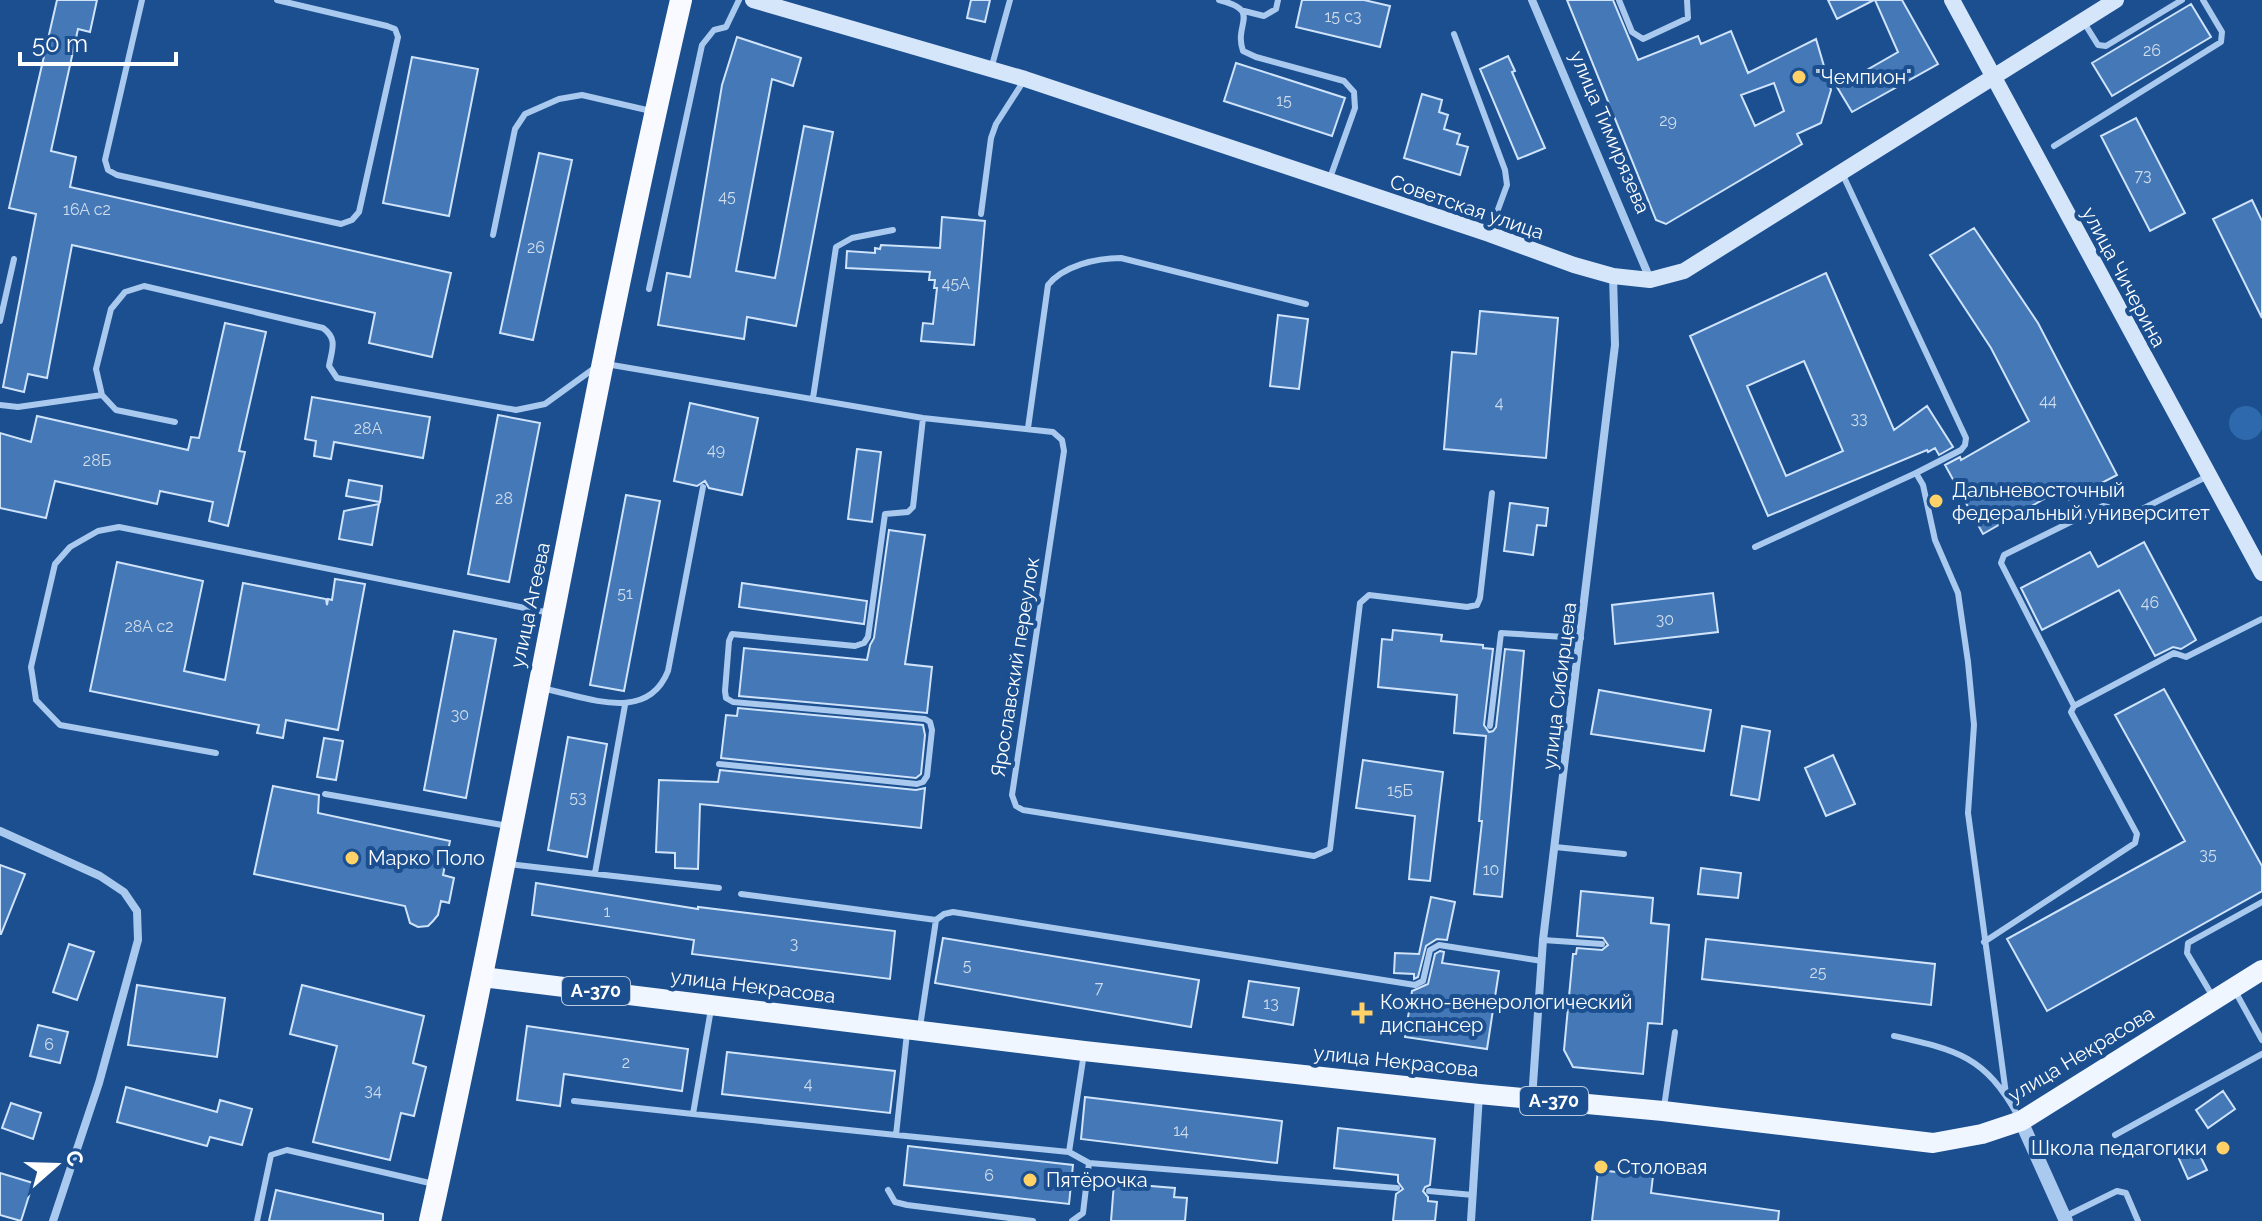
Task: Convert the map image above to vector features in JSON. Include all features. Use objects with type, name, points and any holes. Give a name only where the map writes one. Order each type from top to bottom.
[{"type":"highway","name":"улица Агеева","points":[[430,1221],[505,863],[602,363],[681,0]]},
{"type":"main road","name":"Советская улица","points":[[753,0],[1025,79],[1574,265],[1613,276],[1650,280],[1684,271],[2116,0]]},
{"type":"main road","name":"улица Чичерина","points":[[1952,0],[2262,573]]},
{"type":"main road","name":"улица Некрасова","points":[[482,977],[1084,1051],[1663,1111],[1933,1143],[1982,1134],[2021,1121],[2262,970]]},
{"type":"street","name":"улица Тимирязева","points":[[1532,0],[1650,280]]},
{"type":"street","name":"улица Сибирцева","points":[[1532,1099],[1543,940],[1615,345],[1613,276]]},
{"type":"street","points":[[0,831],[100,876],[124,892],[137,911],[138,940],[99,1083],[53,1221]]},
{"type":"street","points":[[1471,1221],[1479,1094]]},
{"type":"street","points":[[2021,1121],[2065,1219]]},
{"type":"lane","points":[[142,0],[105,160],[108,170],[117,175],[341,224],[352,220],[359,212],[398,37],[395,29],[387,26],[277,0]]},
{"type":"lane","points":[[649,289],[702,45],[714,30],[726,27],[739,0]]},
{"type":"lane","points":[[991,69],[1010,0]]},
{"type":"lane","points":[[1219,0],[1264,16],[1276,9],[1278,0]]},
{"type":"lane","points":[[1619,0],[1632,32],[1643,39],[1688,18],[1687,0]]},
{"type":"lane","points":[[2083,21],[2098,45],[2106,46],[2182,0]]},
{"type":"lane","points":[[2054,146],[2221,42],[2222,32],[2203,0]]},
{"type":"lane","points":[[1244,11],[1245,22],[1240,40],[1243,51],[1344,81],[1354,92],[1355,108],[1329,181]]},
{"type":"lane","points":[[1454,34],[1505,170],[1507,185],[1489,234]]},
{"type":"lane","points":[[981,214],[991,138],[996,124],[1025,79]]},
{"type":"lane","points":[[493,235],[515,129],[525,114],[559,99],[582,95],[655,112]]},
{"type":"lane","points":[[1755,547],[1916,473],[1965,445],[1966,438],[1842,173]]},
{"type":"lane","points":[[813,398],[836,247],[852,238],[893,230]]},
{"type":"lane","points":[[1028,428],[1048,285],[1057,273],[1107,258],[1121,258],[1306,304]]},
{"type":"lane","points":[[0,321],[14,259]]},
{"type":"lane","points":[[175,422],[116,410],[102,395],[96,369],[111,309],[125,292],[144,286],[323,328],[332,335],[334,342],[329,366],[337,378],[516,410],[545,404],[602,363]]},
{"type":"lane","name":"Ярославский переулок","points":[[602,363],[923,418],[1053,432],[1062,440],[1064,451],[1012,795],[1016,806],[1023,810],[1314,856],[1330,849],[1360,603],[1369,595],[1467,607],[1477,605],[1492,493]]},
{"type":"lane","points":[[0,405],[18,407],[102,395]]},
{"type":"lane","points":[[719,764],[917,784],[927,776],[932,730],[930,722],[925,719],[733,702],[726,698],[725,691],[732,634],[855,646],[864,643],[868,637],[885,514],[908,512],[913,507],[923,418]]},
{"type":"lane","points":[[1916,473],[1923,485],[1935,540],[1958,593],[1974,725],[1968,813],[2006,1094]]},
{"type":"lane","points":[[2074,706],[2001,563],[2004,555],[2103,506],[2108,507],[2114,519],[2120,520],[2208,476]]},
{"type":"lane","points":[[537,688],[625,705],[642,701],[656,693],[668,671],[703,487]]},
{"type":"lane","points":[[216,753],[60,725],[36,700],[31,667],[55,564],[70,547],[98,531],[119,527],[554,614]]},
{"type":"lane","points":[[1984,942],[2135,843],[2137,834],[2071,712],[2074,706],[2174,653],[2186,657],[2262,619]]},
{"type":"lane","points":[[1490,726],[1501,633],[1581,638]]},
{"type":"lane","points":[[595,873],[625,705]]},
{"type":"lane","points":[[325,794],[512,827]]},
{"type":"lane","points":[[1555,847],[1624,854]]},
{"type":"lane","points":[[505,863],[719,888]]},
{"type":"lane","points":[[741,894],[936,920]]},
{"type":"lane","points":[[2215,1000],[2187,953],[2188,943],[2262,902]]},
{"type":"lane","points":[[896,1135],[913,1030],[936,920],[944,914],[953,912],[1415,985],[1423,981],[1430,950],[1439,945],[1542,961]]},
{"type":"lane","points":[[1543,940],[1602,944]]},
{"type":"lane","points":[[2233,988],[2262,1040]]},
{"type":"lane","points":[[693,1114],[711,1005]]},
{"type":"lane","points":[[1663,1111],[1675,1032]]},
{"type":"lane","points":[[1894,1036],[1944,1047],[1969,1057],[2006,1094],[2021,1121]]},
{"type":"lane","points":[[1069,1152],[1084,1051]]},
{"type":"lane","points":[[2115,1135],[2262,1054]]},
{"type":"lane","points":[[574,1101],[1069,1152],[1089,1163],[1397,1188]]},
{"type":"lane","points":[[257,1221],[271,1155],[287,1150],[438,1185]]},
{"type":"lane","points":[[1072,1221],[1083,1213],[1089,1163]]},
{"type":"lane","points":[[888,1190],[895,1202],[907,1205],[1033,1221]]},
{"type":"lane","points":[[1429,1191],[1473,1195]]},
{"type":"lane","points":[[2065,1219],[2117,1191],[2126,1193],[2138,1221]]},
{"type":"shaded area","points":[[2246,406],[2258,411],[2263,423],[2258,435],[2246,440],[2234,435],[2229,423],[2234,411]]},
{"type":"building","points":[[57,0],[97,0],[90,32],[78,29],[51,151],[76,157],[70,187],[451,273],[432,357],[369,343],[375,313],[72,245],[47,378],[28,374],[24,392],[3,387],[36,214],[9,208]]},
{"type":"building","points":[[971,0],[990,0],[985,22],[967,18]]},
{"type":"building","points":[[1302,0],[1364,0],[1390,6],[1380,47],[1296,27]]},
{"type":"building","points":[[1567,0],[1613,0],[1638,60],[1698,36],[1701,44],[1731,31],[1748,73],[1816,39],[1831,90],[1821,123],[1797,134],[1802,144],[1666,224],[1656,220]],"holes":[[[1774,83],[1784,111],[1755,126],[1741,95]]]},
{"type":"building","points":[[1828,0],[1874,0],[1837,19]]},
{"type":"building","points":[[1875,0],[1902,0],[1938,64],[1852,112],[1837,87],[1898,52]]},
{"type":"building","points":[[2191,4],[2211,37],[2112,96],[2092,63]]},
{"type":"building","points":[[737,37],[801,58],[793,86],[772,79],[736,271],[775,278],[804,126],[833,132],[796,326],[747,317],[744,339],[658,325],[667,273],[690,277],[722,85]]},
{"type":"building","points":[[1508,56],[1545,148],[1518,159],[1480,69]]},
{"type":"building","points":[[412,57],[478,69],[449,216],[383,203]]},
{"type":"building","points":[[1236,63],[1345,98],[1332,136],[1224,101]]},
{"type":"building","points":[[1422,94],[1442,100],[1439,112],[1448,115],[1444,129],[1460,134],[1457,144],[1468,147],[1460,175],[1404,158]]},
{"type":"building","points":[[2136,118],[2185,213],[2150,231],[2101,136]]},
{"type":"building","points":[[539,153],[572,160],[533,340],[500,333]]},
{"type":"building","points":[[2252,200],[2262,221],[2262,318],[2213,219]]},
{"type":"building","points":[[942,217],[985,221],[974,345],[921,341],[923,323],[933,324],[937,288],[934,288],[935,280],[929,280],[930,272],[846,268],[847,251],[875,253],[875,248],[880,249],[881,245],[940,248]]},
{"type":"building","points":[[1974,228],[2038,323],[2117,475],[2069,500],[2063,488],[1983,534],[1945,465],[1960,457],[1961,460],[2029,421],[1991,348],[1930,255]]},
{"type":"building","points":[[1826,273],[1894,430],[1927,406],[1953,447],[1939,455],[1935,448],[1927,450],[1768,516],[1690,336]],"holes":[[[1804,361],[1843,451],[1786,476],[1747,386]]]},
{"type":"building","points":[[1480,311],[1558,318],[1546,458],[1444,449],[1452,352],[1476,354]]},
{"type":"building","points":[[1278,315],[1308,319],[1299,389],[1270,386]]},
{"type":"building","points":[[225,323],[266,332],[239,451],[245,452],[228,526],[209,521],[213,502],[160,491],[157,504],[55,481],[46,518],[0,508],[0,433],[31,442],[37,416],[188,450],[191,437],[199,438]]},
{"type":"building","points":[[312,397],[430,417],[423,458],[334,442],[331,459],[314,456],[316,441],[305,439]]},
{"type":"building","points":[[690,403],[758,418],[742,495],[709,488],[705,481],[697,486],[674,481]]},
{"type":"building","points":[[498,415],[540,423],[509,582],[468,574]]},
{"type":"building","points":[[857,449],[881,452],[872,522],[848,519]]},
{"type":"building","points":[[349,480],[382,486],[380,502],[346,496]]},
{"type":"building","points":[[626,495],[660,501],[624,691],[590,685]]},
{"type":"building","points":[[1510,503],[1548,508],[1546,526],[1537,525],[1533,555],[1504,551]]},
{"type":"building","points":[[379,504],[372,545],[339,539],[344,511]]},
{"type":"building","points":[[889,530],[925,535],[905,664],[932,667],[927,713],[739,696],[744,648],[867,660],[874,638]]},
{"type":"building","points":[[2144,542],[2196,640],[2181,649],[2173,647],[2155,656],[2119,590],[2042,630],[2021,588],[2090,552],[2098,567]]},
{"type":"building","points":[[117,562],[203,581],[184,671],[225,680],[243,583],[326,599],[327,605],[328,599],[332,600],[335,579],[365,584],[338,730],[286,720],[283,738],[257,733],[259,725],[90,691]]},
{"type":"building","points":[[742,583],[867,601],[864,624],[739,607]]},
{"type":"building","points":[[1713,593],[1718,632],[1615,644],[1612,605]]},
{"type":"building","points":[[1393,630],[1442,635],[1441,641],[1483,645],[1483,648],[1493,649],[1484,725],[1489,732],[1496,727],[1505,649],[1524,651],[1502,897],[1474,894],[1482,821],[1479,821],[1486,736],[1454,733],[1457,695],[1378,687],[1382,639],[1392,640]]},
{"type":"building","points":[[454,631],[496,639],[466,798],[424,790]]},
{"type":"building","points":[[2164,689],[2262,866],[2262,891],[2047,1011],[2007,939],[2185,841],[2115,715]]},
{"type":"building","points":[[1599,690],[1711,710],[1704,751],[1591,734]]},
{"type":"building","points":[[738,708],[923,725],[925,735],[921,774],[916,778],[721,758],[726,715],[737,716]]},
{"type":"building","points":[[1742,726],[1770,731],[1759,800],[1731,795]]},
{"type":"building","points":[[568,737],[607,744],[587,857],[548,850]]},
{"type":"building","points":[[324,738],[343,741],[336,780],[317,777]]},
{"type":"building","points":[[1833,755],[1855,804],[1826,816],[1805,768]]},
{"type":"building","points":[[1363,760],[1443,772],[1430,881],[1409,879],[1415,816],[1356,808]]},
{"type":"building","points":[[720,770],[916,790],[925,788],[921,828],[700,804],[698,869],[675,868],[675,853],[656,852],[659,780],[718,782]]},
{"type":"building","name":"Марко Поло","points":[[273,786],[319,795],[318,813],[450,841],[443,875],[454,878],[449,903],[441,901],[438,915],[433,921],[428,926],[418,927],[410,923],[405,906],[254,874]]},
{"type":"building","points":[[0,865],[25,874],[1,934],[0,934]]},
{"type":"building","points":[[1701,868],[1741,873],[1738,898],[1698,894]]},
{"type":"building","points":[[536,883],[698,909],[895,931],[890,979],[692,954],[694,940],[532,915]]},
{"type":"building","points":[[1581,891],[1653,898],[1651,923],[1669,925],[1662,1024],[1648,1023],[1643,1074],[1573,1067],[1564,1050],[1573,954],[1576,954],[1577,948],[1602,950],[1608,945],[1603,938],[1577,936]]},
{"type":"building","points":[[1431,897],[1455,902],[1447,940],[1437,939],[1426,946],[1418,977],[1414,979],[1414,974],[1394,973],[1395,953],[1419,954]]},
{"type":"building","points":[[943,938],[1199,980],[1191,1027],[935,983]]},
{"type":"building","points":[[1706,939],[1935,964],[1931,1005],[1702,979]]},
{"type":"building","points":[[69,944],[94,952],[77,1000],[53,992]]},
{"type":"building","points":[[1444,952],[1442,963],[1499,971],[1487,1049],[1405,1037],[1412,991],[1428,984],[1435,954]]},
{"type":"building","points":[[1249,981],[1299,988],[1293,1025],[1243,1017]]},
{"type":"building","points":[[137,985],[225,998],[217,1057],[128,1045]]},
{"type":"building","points":[[302,985],[424,1016],[413,1063],[426,1067],[414,1116],[401,1113],[390,1160],[313,1142],[337,1046],[290,1034]]},
{"type":"building","points":[[38,1025],[68,1032],[60,1063],[30,1056]]},
{"type":"building","points":[[527,1026],[688,1049],[682,1091],[564,1074],[560,1106],[517,1100]]},
{"type":"building","points":[[727,1052],[895,1071],[890,1113],[722,1094]]},
{"type":"building","points":[[126,1087],[217,1112],[220,1100],[252,1109],[242,1145],[210,1137],[207,1146],[117,1122]]},
{"type":"building","points":[[2223,1091],[2235,1109],[2208,1128],[2196,1110]]},
{"type":"building","points":[[1085,1097],[1282,1121],[1277,1163],[1081,1139]]},
{"type":"building","points":[[11,1103],[41,1113],[33,1139],[2,1128]]},
{"type":"building","points":[[1338,1128],[1435,1139],[1430,1185],[1423,1191],[1428,1201],[1437,1202],[1435,1221],[1393,1221],[1396,1194],[1403,1189],[1398,1175],[1334,1168]]},
{"type":"building","points":[[2193,1141],[2207,1170],[2188,1179],[2175,1150]]},
{"type":"building","points":[[908,1146],[1073,1165],[1069,1204],[904,1185]]},
{"type":"building","points":[[1598,1170],[1653,1176],[1651,1193],[1779,1211],[1778,1221],[1592,1221]]},
{"type":"building","points":[[0,1173],[33,1183],[21,1221],[0,1215]]},
{"type":"building","points":[[1114,1183],[1175,1188],[1174,1197],[1187,1198],[1185,1221],[1111,1221]]},
{"type":"building","points":[[276,1190],[383,1214],[383,1221],[269,1221]]},
{"type":"place","name":"\"Чемпион\"","points":[[1799,77]]},
{"type":"place","name":"Дальневосточный федеральный университет","points":[[1936,501]]},
{"type":"place","name":"Марко Поло","points":[[352,858]]},
{"type":"place","name":"Кожно-венерологический диспансер","points":[[1362,1013]]},
{"type":"place","name":"Школа педагогики","points":[[2223,1148]]},
{"type":"place","name":"Столовая","points":[[1601,1167]]},
{"type":"place","name":"Пятёрочка","points":[[1030,1180]]}]
